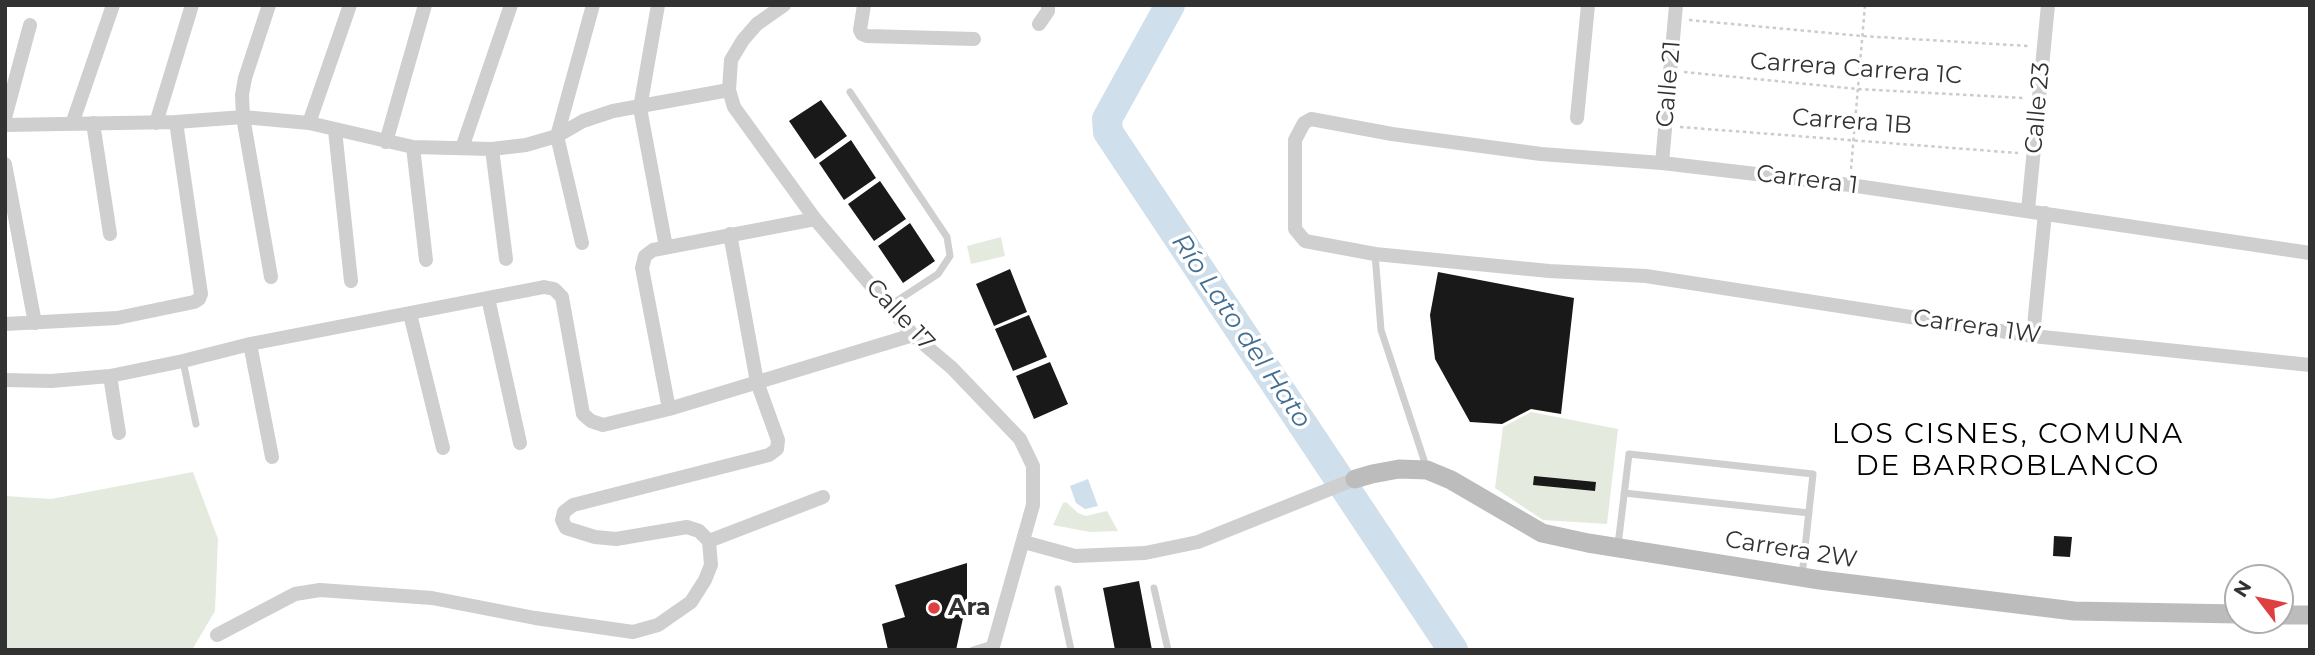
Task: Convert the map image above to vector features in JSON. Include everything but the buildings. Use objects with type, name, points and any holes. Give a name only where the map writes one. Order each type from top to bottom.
[{"type":"street","points":[[72,124],[113,5]]},
{"type":"street","points":[[156,122],[192,5]]},
{"type":"street","points":[[269,5],[244,78],[242,96],[243,117],[271,277]]},
{"type":"street","points":[[309,123],[350,5]]},
{"type":"street","points":[[386,142],[425,5]]},
{"type":"street","points":[[462,148],[511,5]]},
{"type":"street","points":[[582,243],[557,136],[593,5]]},
{"type":"street","points":[[658,5],[640,108],[666,247]]},
{"type":"street","points":[[5,125],[176,122],[243,117],[309,123],[413,147],[492,149],[526,145],[557,136],[613,111],[729,90],[731,60],[743,40],[757,24],[784,5]]},
{"type":"street","points":[[864,5],[860,30],[867,36],[974,39]]},
{"type":"street","points":[[1039,24],[1048,10],[1048,5]]},
{"type":"street","points":[[1577,118],[1588,5]]},
{"type":"street","name":"Calle 23","points":[[2028,210],[2048,5]]},
{"type":"street","name":"Calle 21","points":[[1662,163],[1676,12]]},
{"type":"street","points":[[5,118],[30,25]]},
{"type":"street","name":"Calle 17","points":[[729,90],[734,107],[815,219],[914,335],[952,368],[1020,439],[1033,466],[1033,505],[992,647]]},
{"type":"street","name":"Carrera 1","points":[[1304,122],[1311,119],[1392,134],[1541,154],[1662,163],[1850,185],[2310,253]]},
{"type":"street","points":[[5,324],[117,318],[199,299],[201,294],[176,122]]},
{"type":"street","name":"Carrera 1W","points":[[1304,122],[1295,140],[1293,157],[1295,229],[1305,241],[1375,254],[1549,271],[1646,276],[2033,336],[2310,365]]},
{"type":"street","points":[[93,124],[110,234]]},
{"type":"street","points":[[335,130],[351,281]]},
{"type":"street","points":[[413,147],[426,260]]},
{"type":"street","points":[[492,149],[506,259]]},
{"type":"street","points":[[5,164],[36,323]]},
{"type":"street","points":[[2033,336],[2045,213]]},
{"type":"street","points":[[669,409],[642,268],[645,256],[653,250],[666,247],[815,219]]},
{"type":"street","points":[[216,635],[295,594],[320,590],[432,598],[535,618],[633,632],[658,625],[691,602],[711,565],[709,541],[699,531],[687,527],[616,539],[595,537],[566,528],[562,520],[564,512],[584,501],[769,455],[777,449],[778,440],[757,382],[730,234]]},
{"type":"street","points":[[5,380],[51,381],[110,376],[250,344],[544,287],[554,289],[562,297],[583,414],[591,421],[603,425],[669,409],[914,335]]},
{"type":"street","points":[[488,298],[520,443]]},
{"type":"street","points":[[410,314],[443,448]]},
{"type":"street","points":[[250,344],[272,457]]},
{"type":"street","points":[[110,376],[119,433]]},
{"type":"street","name":"Carrera 2W","points":[[1355,480],[1399,469],[1427,470],[1451,480],[1542,533],[1588,543],[1802,577],[2074,611],[2224,614]]},
{"type":"street","points":[[1024,542],[1075,556],[1144,553],[1198,542],[1355,480]]},
{"type":"street","points":[[709,541],[823,497]]},
{"type":"lane","points":[[850,92],[947,237],[950,256],[938,274],[888,306]]},
{"type":"lane","points":[[1375,254],[1381,330],[1427,470]]},
{"type":"lane","points":[[183,361],[196,424]]},
{"type":"lane","points":[[1618,547],[1629,454],[1813,474],[1802,577]]},
{"type":"lane","points":[[1624,494],[1809,513]]},
{"type":"lane","points":[[1154,588],[1168,650]]},
{"type":"lane","points":[[1058,589],[1071,650]]},
{"type":"lane","points":[[973,650],[992,647]]},
{"type":"path","points":[[1850,185],[1865,5]]},
{"type":"path","points":[[1676,12],[1863,36],[2044,47]]},
{"type":"path","name":"Carrera Carrera 1C","points":[[1670,71],[1858,89],[2039,99]]},
{"type":"path","name":"Carrera 1B","points":[[1666,125],[2035,155]]},
{"type":"shaded area","points":[[1001,237],[1005,256],[971,264],[967,246]]},
{"type":"shaded area","points":[[1531,412],[1618,429],[1607,524],[1543,520],[1495,488],[1503,427]]},
{"type":"shaded area","points":[[193,472],[218,539],[215,611],[192,650],[5,650],[5,496],[51,499]]},
{"type":"shaded area","points":[[1066,502],[1078,513],[1086,516],[1107,511],[1118,531],[1090,532],[1053,525],[1063,503]]},
{"type":"water","points":[[1088,479],[1098,506],[1085,509],[1076,503],[1070,486]]},
{"type":"waterway","name":"Río Lato del Hato","points":[[1170,5],[1107,119],[1108,132],[1453,650]]},
{"type":"place","name":"Ara","points":[[934,608]]},
{"type":"district","name":"LOS CISNES, COMUNA DE BARROBLANCO","points":[[2008,451]]}]
